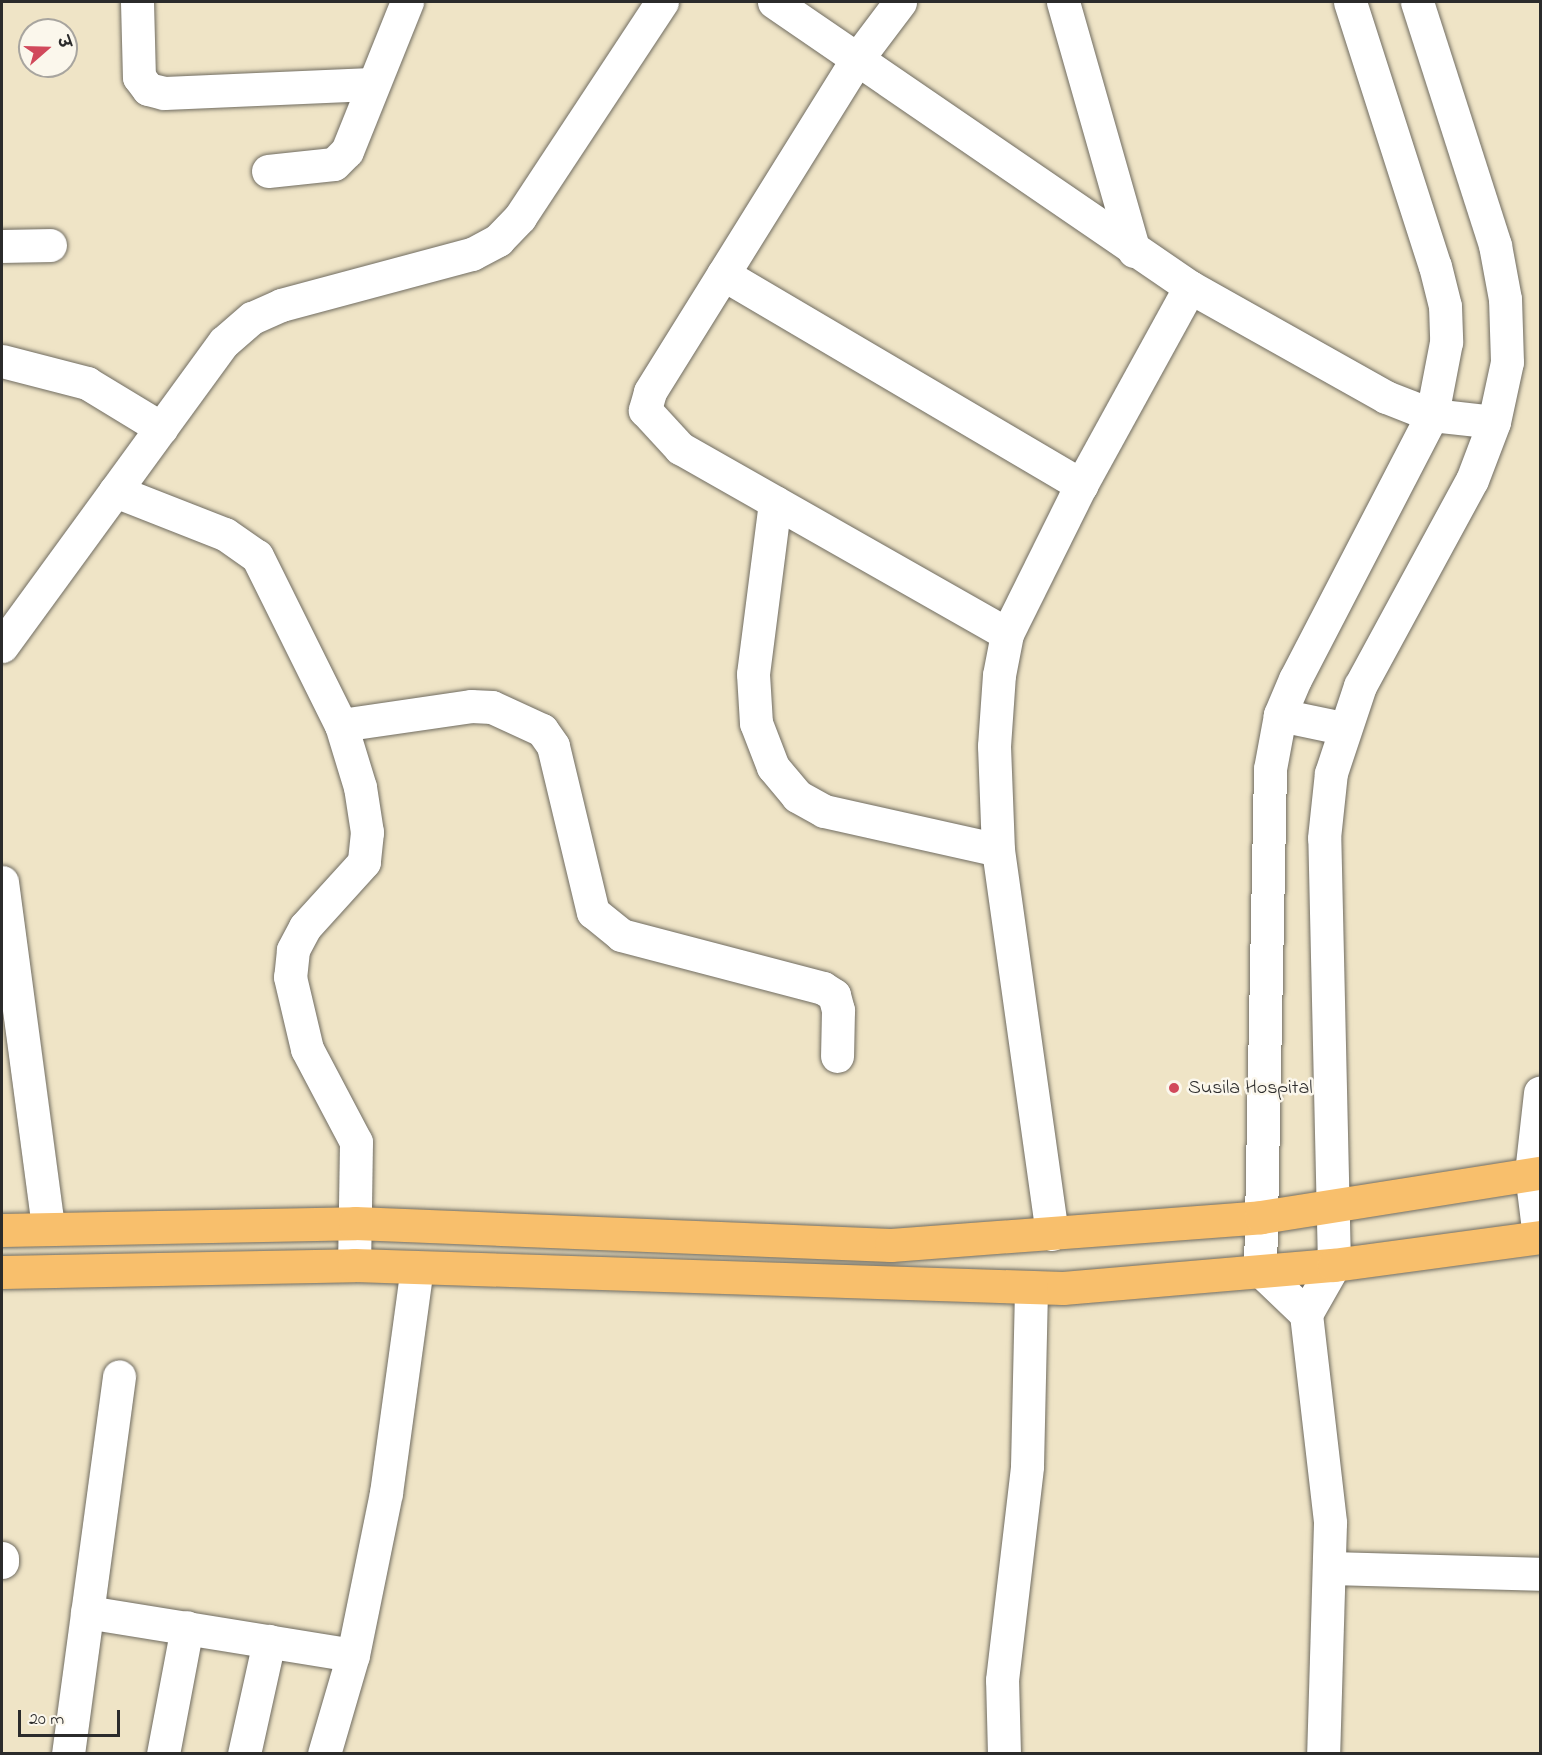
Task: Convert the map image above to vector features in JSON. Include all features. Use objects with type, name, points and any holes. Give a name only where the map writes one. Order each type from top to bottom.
[{"type":"main road","points":[[2,1230],[48,1227],[355,1222],[891,1245],[1261,1217],[1536,1173]]},
{"type":"main road","points":[[2,1272],[354,1265],[1031,1287],[1334,1265],[1540,1237]]},
{"type":"street","points":[[137,2],[139,77],[148,89],[164,93],[372,84]]},
{"type":"street","points":[[268,171],[334,164],[347,151],[372,84],[407,2]]},
{"type":"street","points":[[2,646],[224,342],[252,318],[281,305],[472,254],[498,240],[520,217],[662,2]]},
{"type":"street","points":[[774,2],[1190,287],[1359,383],[1432,415],[1494,422]]},
{"type":"street","points":[[900,2],[857,59],[650,392],[645,410],[680,448],[1007,634]]},
{"type":"street","points":[[1063,2],[1134,250]]},
{"type":"street","points":[[1306,1314],[1260,1269],[1270,769],[1280,715],[1432,415],[1446,342],[1445,306],[1350,2]]},
{"type":"street","points":[[1323,1754],[1329,1568],[1326,1469],[1306,1314],[1334,1265],[1324,838],[1342,728],[1472,480],[1494,422],[1507,362],[1505,299],[1495,245],[1417,2]]},
{"type":"street","points":[[2,246],[50,245]]},
{"type":"street","points":[[723,274],[1081,485]]},
{"type":"street","points":[[1052,1234],[998,850],[994,746],[1007,634],[1081,485],[1190,287]]},
{"type":"street","points":[[2,361],[87,383],[161,428]]},
{"type":"street","points":[[115,491],[225,534],[257,556],[341,725],[360,787],[367,832],[364,862],[305,927],[293,950],[290,977],[307,1049],[356,1142],[354,1265]]},
{"type":"street","points":[[775,502],[753,674],[756,723],[773,767],[797,796],[824,811],[998,850]]},
{"type":"street","points":[[341,725],[471,706],[492,707],[542,730],[553,746],[593,912],[621,935],[823,988],[834,995],[838,1010],[837,1056]]},
{"type":"street","points":[[1280,715],[1342,728]]},
{"type":"street","points":[[2,882],[48,1227]]},
{"type":"street","points":[[1540,1093],[1536,1173],[1540,1237]]},
{"type":"street","points":[[324,1754],[353,1655],[386,1493],[417,1268]]},
{"type":"street","points":[[1004,1754],[1002,1680],[1026,1466],[1031,1287]]},
{"type":"street","points":[[68,1754],[119,1376]]},
{"type":"street","points":[[1329,1568],[1540,1574]]},
{"type":"street","points":[[87,1612],[353,1655]]},
{"type":"street","points":[[163,1754],[187,1627]]},
{"type":"street","points":[[244,1754],[268,1641]]},
{"type":"place","name":"Susila Hospital","points":[[1174,1088]]}]
